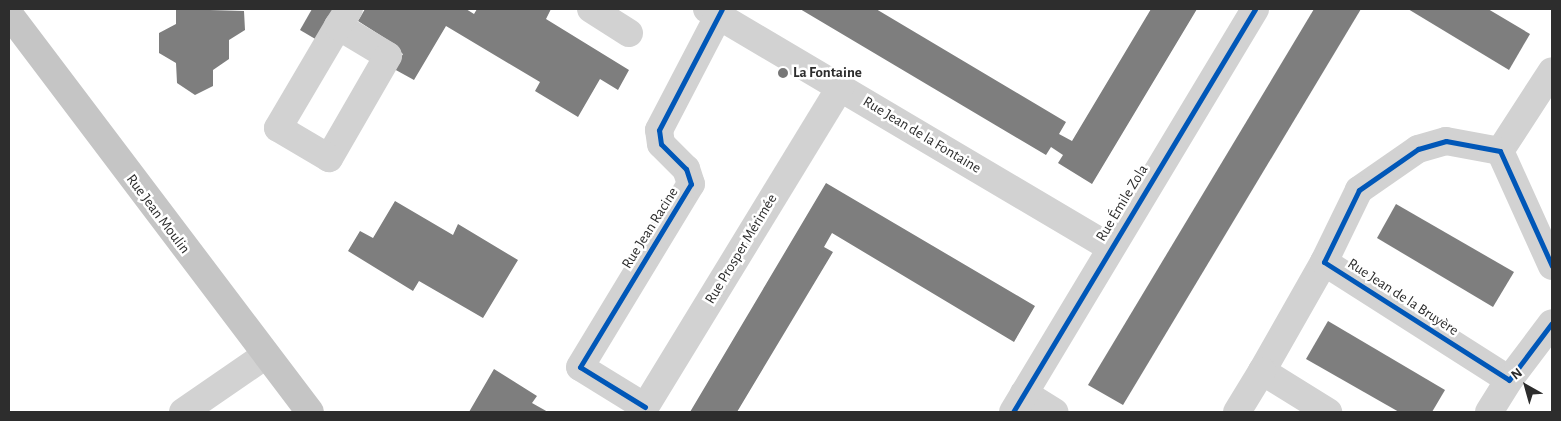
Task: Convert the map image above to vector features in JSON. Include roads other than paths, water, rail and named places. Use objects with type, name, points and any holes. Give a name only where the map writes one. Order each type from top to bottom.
[{"type":"main road","name":"Rue Jean Moulin","points":[[9,14],[310,412]]},
{"type":"street","points":[[591,9],[629,33]]},
{"type":"street","name":"Rue Émile Zola","points":[[1019,403],[1110,247],[1255,9]]},
{"type":"street","name":"Rue Jean de la Fontaine","points":[[716,11],[1110,247]]},
{"type":"street","name":"Rue Jean Racine","points":[[644,410],[580,366],[691,184],[686,169],[661,144],[658,130],[716,11]]},
{"type":"street","points":[[343,18],[388,56],[329,158],[278,128],[343,18]]},
{"type":"street","points":[[1552,71],[1500,151],[1552,266]]},
{"type":"street","name":"Rue Prosper Mérimée","points":[[644,410],[840,86]]},
{"type":"street","name":"Rue Jean de la Bruyère","points":[[1500,151],[1446,141],[1418,150],[1359,190],[1324,262],[1509,380]]},
{"type":"street","points":[[1236,412],[1262,371],[1324,262]]},
{"type":"street","points":[[1489,412],[1509,380],[1552,323]]},
{"type":"street","points":[[183,412],[266,355]]},
{"type":"street","points":[[1262,371],[1328,412]]},
{"type":"street","points":[[1019,403],[1054,412]]},
{"type":"place","name":"La Fontaine","points":[[783,73]]}]
